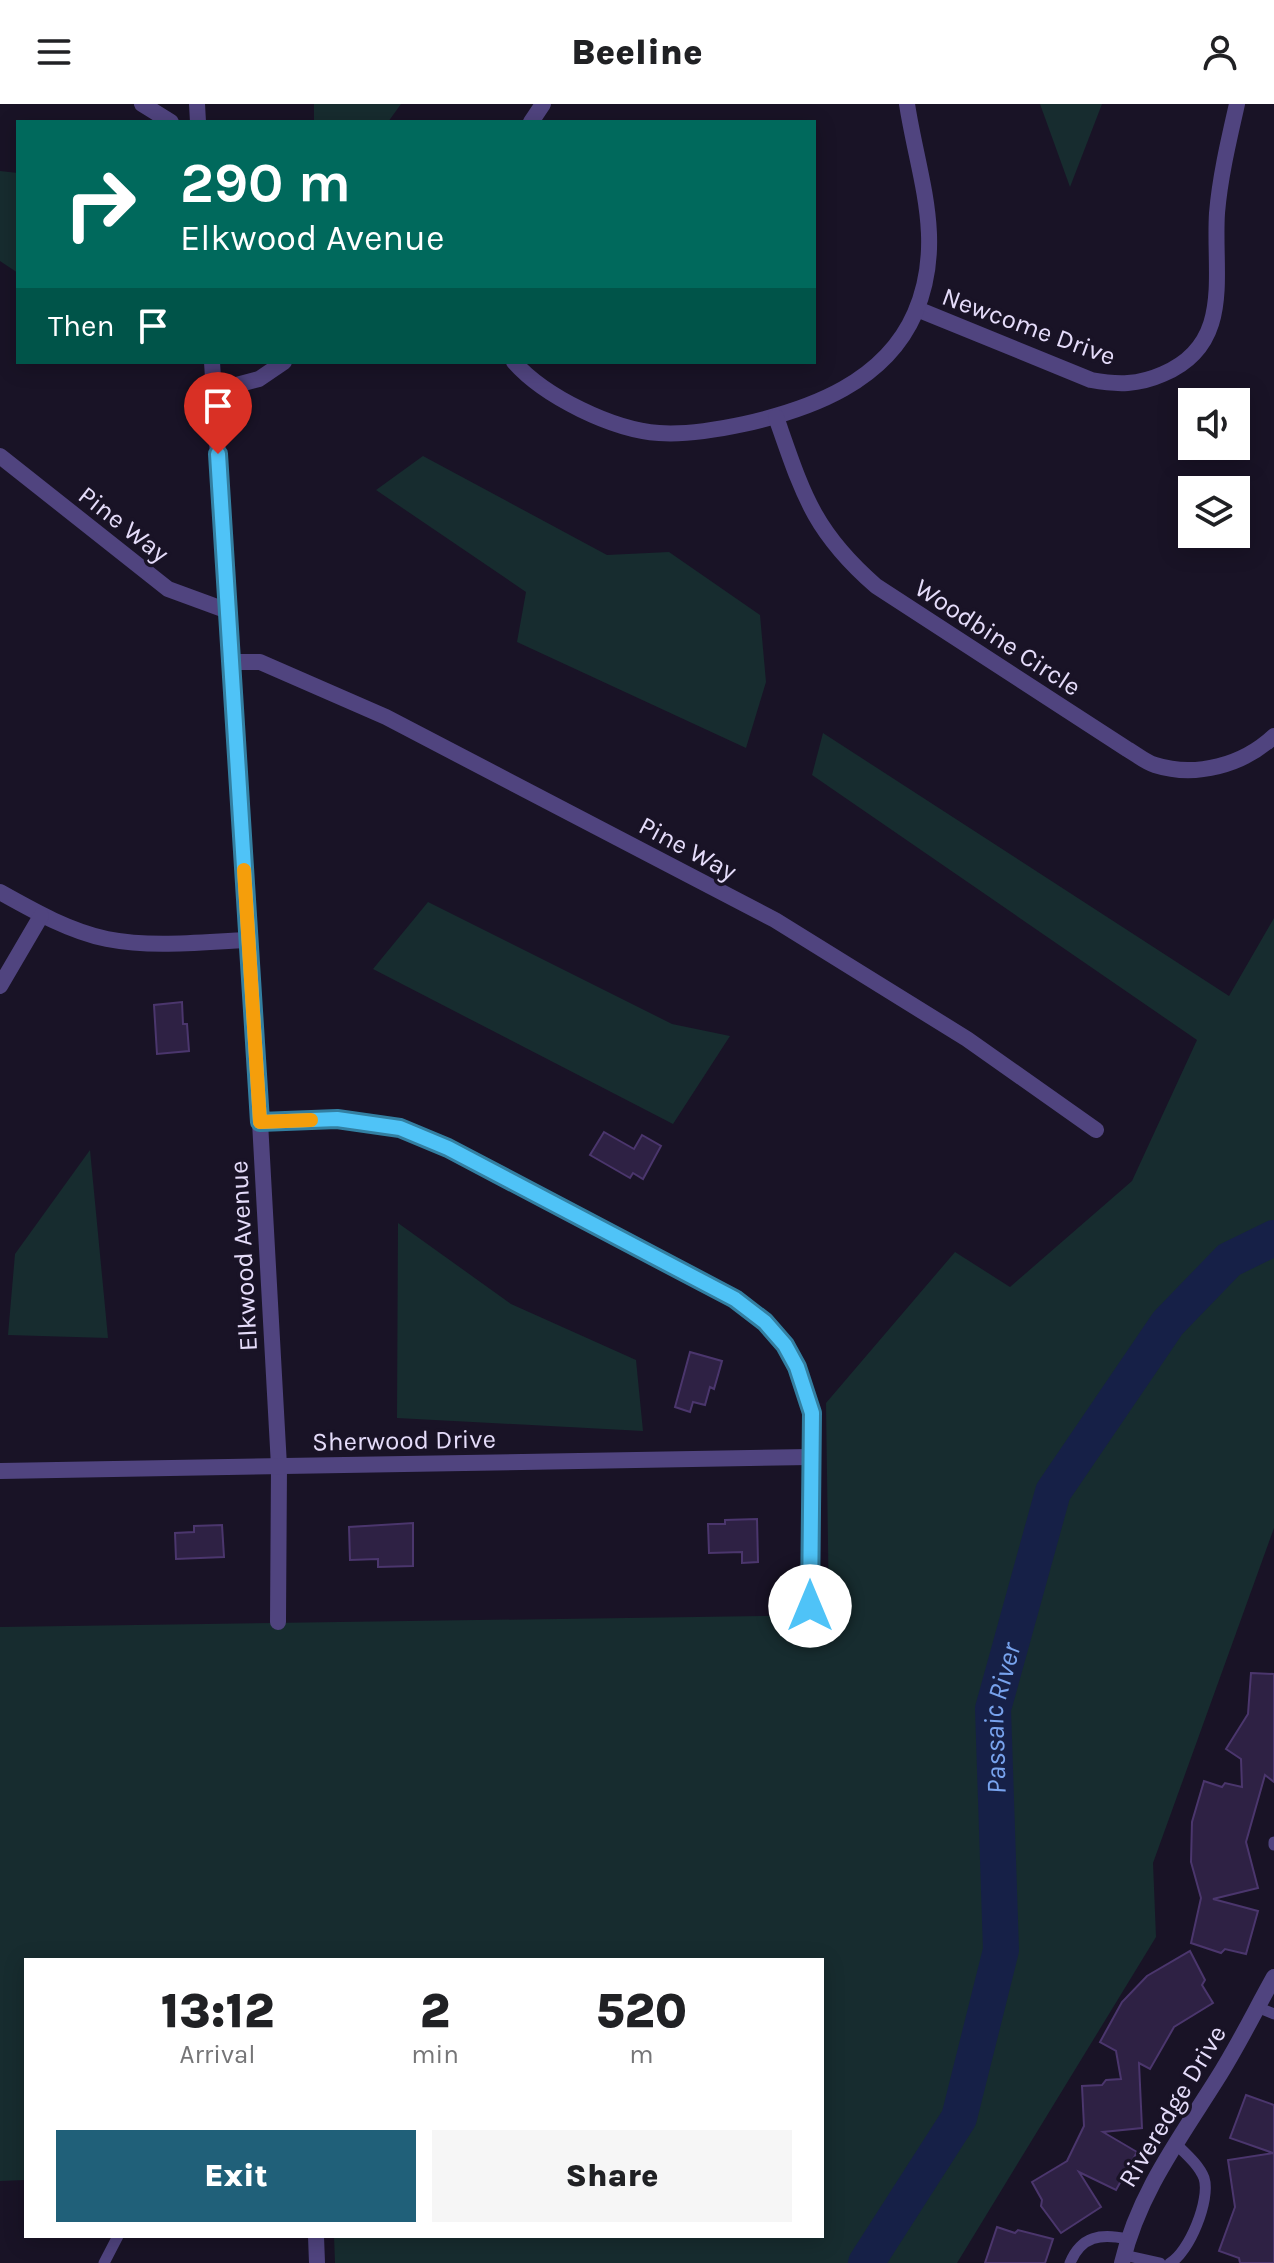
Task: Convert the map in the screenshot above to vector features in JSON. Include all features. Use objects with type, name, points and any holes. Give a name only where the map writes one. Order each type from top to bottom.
[{"type":"street","points":[[142,104],[168,120]]},
{"type":"street","points":[[516,364],[553,395],[622,425],[657,433],[722,429],[776,417],[839,393],[866,374],[906,332],[917,309],[928,264],[931,231],[927,199],[907,104]]},
{"type":"street","name":"Newcome Drive","points":[[917,309],[1091,380],[1135,384],[1172,371],[1203,344],[1212,326],[1217,297],[1217,212],[1237,104]]},
{"type":"street","name":"Elkwood Avenue","points":[[212,364],[279,1466],[278,1622]]},
{"type":"street","points":[[214,391],[259,379],[281,364]]},
{"type":"street","name":"Woodbine Circle","points":[[776,417],[810,508],[845,559],[876,586],[1127,749],[1152,764],[1183,771],[1236,762],[1274,736]]},
{"type":"street","name":"Pine Way","points":[[0,456],[168,589],[228,611]]},
{"type":"street","name":"Pine Way","points":[[232,662],[260,662],[386,717],[775,920],[967,1039],[1096,1130]]},
{"type":"street","points":[[0,892],[41,916],[105,938],[134,942],[248,940]]},
{"type":"street","points":[[0,986],[41,916]]},
{"type":"street","points":[[260,1122],[337,1119],[400,1128],[448,1148],[735,1299],[765,1322],[785,1345],[797,1367],[812,1413],[810,1606]]},
{"type":"street","name":"Sherwood Drive","points":[[0,1471],[810,1457]]},
{"type":"street","name":"Riveredge Drive","points":[[1124,2252],[1153,2180],[1233,2053],[1274,1977]]},
{"type":"street","points":[[316,2238],[317,2263]]},
{"type":"lane","points":[[1257,2007],[1274,2014]]},
{"type":"lane","points":[[1170,2263],[1189,2245],[1205,2195],[1205,2184],[1197,2167],[1176,2144]]},
{"type":"lane","points":[[1070,2263],[1084,2242],[1105,2235],[1124,2252],[1160,2263]]},
{"type":"lane","points":[[104,2263],[117,2238]]},
{"type":"green space","points":[[314,104],[401,104],[389,120],[314,120]]},
{"type":"green space","points":[[1040,104],[1102,104],[1070,187]]},
{"type":"green space","points":[[0,171],[16,173],[16,272],[0,261]]},
{"type":"green space","points":[[423,456],[607,555],[669,552],[760,615],[766,682],[746,748],[517,642],[526,592],[376,490]]},
{"type":"green space","points":[[823,733],[1229,996],[1274,918],[1274,1528],[1153,1863],[1156,1937],[957,2263],[335,2263],[334,2238],[824,2238],[824,1958],[24,1958],[24,2180],[0,2181],[0,1627],[829,1615],[826,1403],[955,1252],[1010,1287],[1132,1181],[1197,1040],[812,775]]},
{"type":"green space","points":[[428,902],[672,1024],[730,1036],[673,1124],[373,969]]},
{"type":"green space","points":[[90,1150],[108,1338],[8,1335],[15,1254]]},
{"type":"green space","points":[[398,1223],[511,1304],[636,1360],[643,1431],[397,1418]]},
{"type":"building","points":[[182,1002],[189,1051],[157,1054],[154,1005]]},
{"type":"building","points":[[604,1132],[634,1149],[642,1135],[661,1146],[643,1179],[633,1173],[630,1178],[590,1155]]},
{"type":"building","points":[[690,1352],[722,1361],[714,1389],[710,1387],[705,1405],[693,1402],[690,1412],[675,1407]]},
{"type":"building","points":[[757,1519],[758,1562],[742,1563],[742,1552],[709,1553],[708,1524]]},
{"type":"building","points":[[413,1523],[413,1566],[378,1567],[378,1559],[350,1560],[349,1527]]},
{"type":"building","points":[[222,1525],[224,1557],[176,1559],[175,1533],[194,1532],[194,1526]]},
{"type":"building","points":[[1251,1673],[1274,1674],[1274,1782],[1265,1775],[1246,1842],[1258,1888],[1213,1899],[1258,1911],[1246,1954],[1225,1949],[1221,1953],[1191,1943],[1201,1898],[1191,1862],[1192,1822],[1204,1781],[1222,1787],[1225,1783],[1242,1787],[1241,1759],[1226,1749],[1248,1714]]},
{"type":"building","points":[[1190,1951],[1205,1980],[1202,1985],[1213,2003],[1174,2027],[1150,2069],[1139,2063],[1142,2128],[1103,2132],[1137,2152],[1116,2190],[1079,2172],[1101,2207],[1061,2233],[1041,2206],[1042,2200],[1032,2182],[1067,2161],[1084,2126],[1082,2086],[1102,2085],[1106,2080],[1121,2079],[1116,2051],[1100,2042],[1122,2002],[1147,1976]]},
{"type":"building","points":[[1246,2095],[1274,2105],[1274,2263],[1240,2263],[1239,2258],[1219,2251],[1235,2207],[1228,2160],[1273,2153],[1230,2138]]},
{"type":"building","points":[[997,2227],[1053,2239],[1045,2263],[985,2263]]},
{"type":"waterway","name":"Passaic River","points":[[866,2263],[959,2118],[1001,1950],[993,1709],[1053,1492],[1168,1323],[1229,1260],[1274,1238]]},
{"type":"slow traffic","points":[[244,870],[260,1122],[311,1120]]},
{"type":"route","points":[[218,454],[260,1122],[337,1119],[400,1128],[448,1148],[735,1299],[765,1322],[785,1345],[797,1367],[812,1413],[810,1606]]}]
